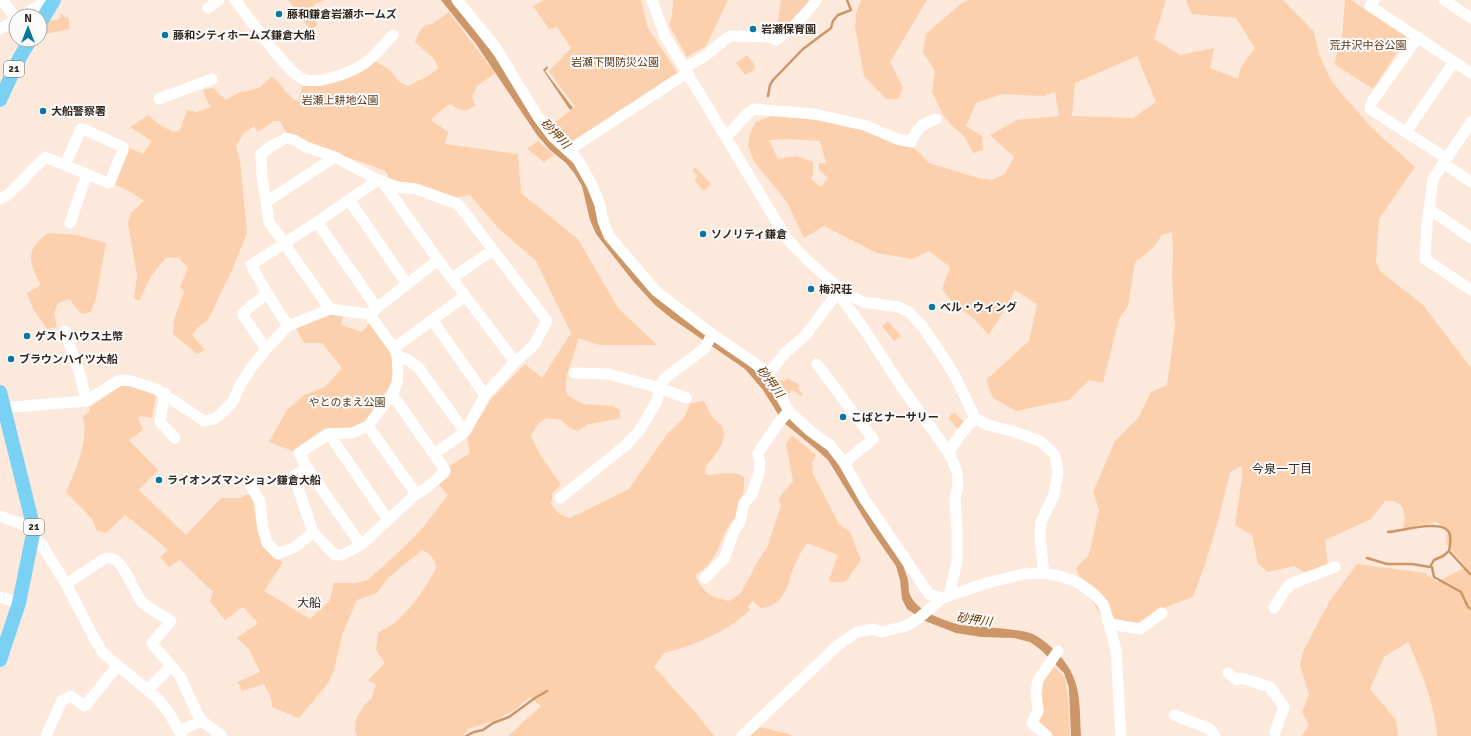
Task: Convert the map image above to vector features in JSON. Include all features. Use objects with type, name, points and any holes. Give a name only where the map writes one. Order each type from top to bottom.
[{"type":"main road","name":"21","points":[[0,100],[25,48]]},
{"type":"main road","name":"21","points":[[0,392],[2,408],[33,534],[19,603],[0,660]]},
{"type":"street","points":[[2,0],[8,8]]},
{"type":"street","points":[[208,8],[219,0]]},
{"type":"street","points":[[235,0],[288,67],[302,79],[309,81],[328,78],[362,65],[393,35]]},
{"type":"street","points":[[457,0],[496,48],[538,117],[553,137],[569,150],[578,160],[592,185],[600,205],[603,221],[609,236],[656,291],[711,335],[753,362],[768,374],[788,412],[831,446],[844,463],[865,500],[929,594],[945,597]]},
{"type":"street","points":[[652,0],[665,36],[787,240],[806,259],[842,290],[863,302],[898,307],[909,312],[922,326],[940,352],[956,378],[976,418],[987,425],[1012,431],[1040,441],[1055,455],[1058,472],[1054,495],[1041,522],[1040,539],[1044,573]]},
{"type":"street","points":[[569,150],[686,70],[727,38],[770,37],[776,40],[782,37],[807,12],[816,0]]},
{"type":"street","points":[[1374,0],[1370,6],[1471,73]]},
{"type":"street","points":[[1444,0],[1471,18]]},
{"type":"street","points":[[35,8],[43,3],[52,2]]},
{"type":"street","points":[[1418,37],[1371,104],[1370,109],[1406,132],[1471,182]]},
{"type":"street","points":[[1406,132],[1454,62]]},
{"type":"street","points":[[158,99],[212,79]]},
{"type":"street","points":[[726,136],[748,113],[754,109],[814,114],[864,125],[897,140],[911,142],[920,126],[936,119]]},
{"type":"street","points":[[1470,125],[1433,179],[1425,259],[1471,290]]},
{"type":"street","points":[[0,199],[8,195],[45,157],[108,184],[123,147],[83,129],[81,130],[65,165]]},
{"type":"street","points":[[330,309],[269,222],[262,176],[261,154],[268,148],[286,138],[335,158],[380,181],[397,187],[416,189],[458,204],[547,321],[534,345],[515,362],[485,395],[465,432],[434,454]]},
{"type":"street","points":[[266,202],[335,158]]},
{"type":"street","points":[[70,223],[87,174]]},
{"type":"street","points":[[288,326],[251,265],[380,181]]},
{"type":"street","points":[[380,181],[515,362]]},
{"type":"street","points":[[349,200],[407,284]]},
{"type":"street","points":[[1429,209],[1471,238]]},
{"type":"street","points":[[317,222],[373,311],[395,352],[397,383],[392,394],[368,426],[352,433],[329,434],[299,453],[307,468],[362,545]]},
{"type":"street","points":[[452,278],[493,250]]},
{"type":"street","points":[[2,408],[86,401],[118,381],[124,380],[165,393],[204,421],[214,419],[234,400],[240,385],[266,349],[288,326],[330,309],[373,311],[438,260]]},
{"type":"street","points":[[768,374],[787,351],[805,336],[842,290]]},
{"type":"street","points":[[842,290],[842,299],[949,453],[957,471],[958,485],[955,499],[958,547],[950,587],[945,597]]},
{"type":"street","points":[[266,349],[243,313],[267,293]]},
{"type":"street","points":[[395,352],[432,320],[465,296]]},
{"type":"street","points":[[432,320],[485,395]]},
{"type":"street","points":[[65,331],[81,378],[86,401]]},
{"type":"street","points":[[560,498],[625,446],[639,431],[657,401],[664,379],[705,346],[711,335]]},
{"type":"street","points":[[395,352],[418,367],[465,432]]},
{"type":"street","points":[[817,364],[873,439],[844,463]]},
{"type":"street","points":[[574,373],[608,374],[660,388],[686,398]]},
{"type":"street","points":[[165,393],[160,422],[175,438]]},
{"type":"street","points":[[307,468],[294,476],[313,532],[336,555],[342,555],[362,545],[416,494],[425,489],[445,472],[392,394]]},
{"type":"street","points":[[705,578],[724,559],[735,529],[740,522],[744,503],[752,494],[759,473],[760,463],[758,453],[788,412]]},
{"type":"street","points":[[949,453],[964,429],[976,418]]},
{"type":"street","points":[[368,426],[416,494]]},
{"type":"street","points":[[329,434],[388,520]]},
{"type":"street","points":[[251,486],[260,502],[263,529],[267,543],[278,554],[296,547],[313,532]]},
{"type":"street","points":[[0,516],[33,534],[42,545],[66,584],[103,653],[158,699],[169,713],[180,733],[202,721]]},
{"type":"street","points":[[66,584],[104,559],[108,557],[114,559],[129,576],[138,597],[142,602],[171,621],[152,643],[184,683],[193,705],[202,721],[222,736]]},
{"type":"street","points":[[1274,608],[1285,590],[1291,584],[1334,567]]},
{"type":"street","points":[[742,736],[844,640],[857,632],[873,629],[882,632],[906,626],[945,597],[999,580],[1024,574],[1044,573],[1063,577],[1079,583],[1094,594],[1103,604],[1110,624],[1116,650],[1120,736]]},
{"type":"street","points":[[0,597],[19,603]]},
{"type":"street","points":[[1110,624],[1140,628],[1162,613]]},
{"type":"street","points":[[1047,736],[1032,723],[1038,710],[1036,693],[1038,680],[1058,651]]},
{"type":"street","points":[[46,736],[62,700],[72,696],[84,706],[86,705],[118,665]]},
{"type":"street","points":[[148,690],[171,666]]},
{"type":"street","points":[[1228,673],[1237,680],[1241,678],[1270,687],[1284,706],[1275,732]]},
{"type":"street","points":[[1174,715],[1210,729],[1215,736]]},
{"type":"green space","points":[[288,0],[325,0],[314,4],[313,11],[317,25],[311,31]]},
{"type":"green space","name":"岩瀬下関防災公園","points":[[544,0],[641,0],[648,28],[679,75],[571,143],[553,124],[575,107],[549,71],[571,48],[557,27],[549,29],[533,6]]},
{"type":"green space","points":[[673,0],[728,0],[706,46],[687,57],[669,25],[672,15]]},
{"type":"green space","points":[[781,0],[812,0],[786,26],[776,31]]},
{"type":"green space","points":[[861,0],[927,0],[890,62],[903,88],[898,99],[886,99],[864,76],[855,27],[856,13]]},
{"type":"green space","points":[[969,0],[1166,0],[1154,39],[1180,55],[1214,48],[1210,68],[1238,79],[1241,67],[1255,48],[1236,18],[1192,14],[1186,0],[1283,0],[1314,32],[1319,54],[1331,80],[1341,93],[1373,129],[1415,167],[1379,219],[1376,261],[1380,271],[1423,305],[1471,368],[1471,736],[1437,736],[1436,724],[1430,700],[1418,664],[1408,642],[1384,657],[1370,689],[1396,720],[1398,736],[1302,736],[1309,725],[1302,712],[1309,695],[1300,666],[1303,652],[1329,602],[1357,564],[1425,573],[1437,582],[1466,567],[1446,543],[1447,533],[1437,522],[1403,528],[1405,517],[1402,506],[1394,501],[1385,501],[1371,519],[1325,540],[1328,566],[1304,572],[1294,566],[1268,572],[1258,564],[1252,535],[1235,525],[1242,478],[1242,466],[1230,472],[1217,525],[1193,597],[1166,607],[1135,625],[1100,614],[1082,584],[1076,568],[1089,555],[1099,510],[1093,492],[1115,441],[1138,418],[1151,392],[1167,385],[1175,327],[1172,275],[1172,232],[1162,235],[1154,247],[1135,262],[1128,306],[1119,319],[1103,383],[1089,380],[1069,400],[1016,411],[993,398],[986,380],[1029,341],[1037,304],[1015,290],[989,335],[974,319],[953,303],[942,289],[950,267],[929,251],[912,259],[877,253],[824,226],[804,238],[787,202],[755,163],[748,146],[750,133],[756,122],[774,115],[843,123],[913,147],[929,163],[978,178],[992,180],[1005,174],[1014,157],[990,135],[1017,120],[1059,116],[1055,92],[1044,96],[1002,94],[976,103],[966,126],[982,136],[983,150],[973,153],[964,136],[950,124],[943,115],[932,92],[935,71],[923,52],[926,34],[962,3]],"holes":[[[1137,56],[1156,102],[1133,118],[1072,116],[1075,83]],[[787,139],[820,141],[826,163],[819,163],[819,170],[828,178],[821,187],[811,179],[813,175],[813,162],[796,156],[778,159],[769,140]]]},
{"type":"green space","name":"荒井沢中谷公園","points":[[1345,0],[1351,0],[1407,37],[1373,89],[1334,64],[1342,37]]},
{"type":"green space","name":"岩瀬上耕地公園","points":[[449,12],[495,73],[477,86],[472,96],[475,105],[472,108],[463,110],[450,104],[431,120],[448,132],[445,144],[518,154],[521,193],[578,239],[618,308],[657,345],[600,345],[578,338],[566,380],[567,395],[583,404],[612,406],[620,410],[620,418],[588,424],[578,431],[570,428],[561,420],[547,418],[538,424],[531,436],[541,456],[561,485],[553,492],[551,504],[559,514],[570,518],[629,489],[667,434],[684,418],[690,403],[704,401],[712,417],[722,426],[724,434],[722,444],[706,466],[705,473],[708,475],[731,473],[740,475],[744,477],[744,486],[738,513],[727,529],[712,560],[695,576],[701,587],[712,596],[729,601],[741,593],[759,559],[767,548],[781,505],[779,500],[781,495],[793,481],[786,444],[792,435],[816,455],[812,463],[813,474],[839,524],[850,532],[861,560],[846,581],[833,582],[829,580],[838,555],[807,543],[796,562],[785,591],[776,602],[770,606],[761,608],[753,601],[748,606],[750,610],[741,618],[721,631],[699,642],[664,653],[654,667],[695,712],[714,736],[508,736],[541,706],[530,697],[516,709],[496,720],[468,729],[463,736],[357,736],[355,730],[356,719],[365,704],[371,699],[376,685],[368,680],[385,663],[376,650],[378,633],[392,625],[409,609],[427,585],[435,570],[436,565],[433,558],[422,550],[387,579],[377,593],[357,600],[343,632],[334,670],[328,683],[299,718],[272,707],[271,698],[264,684],[242,691],[238,682],[260,672],[249,649],[237,638],[258,623],[243,607],[225,620],[210,602],[213,592],[180,560],[169,567],[160,557],[168,550],[158,541],[125,515],[106,533],[97,531],[92,519],[66,492],[83,445],[83,416],[89,412],[90,407],[121,386],[135,386],[156,395],[152,418],[141,416],[138,418],[143,430],[129,440],[158,470],[139,490],[186,535],[221,498],[240,498],[245,495],[252,495],[259,533],[267,549],[283,562],[264,591],[310,619],[330,600],[334,583],[356,583],[368,580],[421,530],[448,495],[438,484],[446,468],[470,453],[467,438],[491,399],[525,364],[542,378],[571,333],[536,261],[498,228],[470,195],[453,198],[389,181],[388,175],[384,170],[287,134],[280,121],[274,121],[258,132],[254,126],[244,133],[236,146],[240,160],[247,233],[232,270],[208,320],[197,328],[192,335],[205,350],[197,354],[173,334],[174,319],[184,292],[180,287],[188,268],[178,257],[166,258],[151,276],[139,301],[134,298],[137,275],[128,223],[131,213],[144,201],[129,191],[114,184],[128,147],[143,154],[152,141],[130,127],[148,115],[161,126],[174,132],[180,130],[187,110],[197,112],[211,107],[203,90],[213,88],[226,100],[238,93],[259,88],[272,76],[291,97],[299,102],[302,86],[320,86],[372,61],[377,62],[390,70],[399,82],[408,86],[428,76],[439,68],[433,58],[415,42],[420,30],[426,25],[432,24]]},
{"type":"green space","points":[[62,13],[65,18],[68,17],[70,29],[48,33],[48,21],[58,20]]},
{"type":"green space","points":[[747,55],[755,66],[754,70],[745,75],[736,63]]},
{"type":"green space","points":[[538,141],[554,155],[544,162],[527,149]]},
{"type":"green space","points":[[695,167],[711,184],[704,191],[694,180],[698,176],[692,170]]},
{"type":"green space","points":[[48,233],[76,235],[106,243],[96,298],[91,312],[82,314],[70,299],[58,303],[54,313],[57,327],[47,329],[33,309],[27,293],[41,285],[33,269],[31,257],[35,245]]},
{"type":"green space","name":"やとのまえ公園","points":[[330,312],[343,314],[341,325],[362,332],[369,323],[392,355],[394,380],[364,424],[352,430],[329,428],[323,429],[293,451],[269,442],[287,410],[304,395],[325,387],[342,368],[322,343],[304,343],[295,326]]},
{"type":"green space","points":[[888,321],[901,336],[894,341],[882,326]]},
{"type":"green space","points":[[787,378],[800,385],[798,388],[803,395],[801,396],[793,390],[787,395],[778,380],[784,381]]},
{"type":"green space","points":[[954,412],[966,424],[959,430],[948,418]]},
{"type":"green space","points":[[1053,665],[1065,678],[1068,697],[1070,736],[1051,736],[1038,722],[1041,681]]},
{"type":"green space","points":[[760,727],[789,734],[792,736],[749,736]]},
{"type":"shaded area","name":"砂押川","points":[[441,0],[451,0],[571,157],[589,184],[598,218],[639,276],[756,369],[834,456],[902,562],[908,580],[909,593],[914,601],[925,611],[953,623],[1027,632],[1046,642],[1061,657],[1074,677],[1079,698],[1081,736],[1071,736],[1069,688],[1064,673],[1041,650],[1030,642],[1014,638],[981,637],[956,633],[925,621],[907,609],[902,599],[900,580],[896,566],[873,533],[828,460],[783,422],[763,390],[745,369],[671,318],[655,305],[633,281],[596,234],[590,220],[582,186],[574,173],[566,163],[550,150],[537,135],[476,44]]},
{"type":"shaded area","points":[[547,66],[548,68],[545,71],[573,108],[570,110],[543,70]]},
{"type":"waterway","points":[[768,96],[770,85],[773,80],[803,49],[831,28],[833,21],[838,15],[851,10],[847,0]]},
{"type":"waterway","points":[[1388,532],[1430,526],[1445,528],[1449,532],[1450,537],[1449,551],[1443,556],[1434,560],[1430,567]]},
{"type":"waterway","points":[[1449,551],[1470,574]]},
{"type":"waterway","points":[[1367,558],[1387,564],[1412,564],[1430,567]]},
{"type":"waterway","points":[[1430,567],[1432,567],[1434,577],[1461,592],[1468,607],[1471,609]]},
{"type":"waterway","points":[[466,736],[483,730],[493,723],[509,717],[547,691]]},
{"type":"place","name":"藤和鎌倉岩瀬ホームズ","points":[[279,14]]},
{"type":"place","name":"岩瀬保育園","points":[[753,29]]},
{"type":"place","name":"藤和シティホームズ鎌倉大船","points":[[165,35]]},
{"type":"place","name":"大船警察署","points":[[43,111]]},
{"type":"place","name":"ソノリティ鎌倉","points":[[703,234]]},
{"type":"place","name":"梅沢荘","points":[[811,289]]},
{"type":"place","name":"ベル・ウィング","points":[[932,307]]},
{"type":"place","name":"ゲストハウス土幣","points":[[27,336]]},
{"type":"place","name":"ブラウンハイツ大船","points":[[11,359]]},
{"type":"place","name":"こばとナーサリー","points":[[843,417]]},
{"type":"place","name":"ライオンズマンション鎌倉大船","points":[[159,480]]},
{"type":"district","name":"今泉一丁目","points":[[1282,469]]},
{"type":"district","name":"大船","points":[[309,603]]}]
